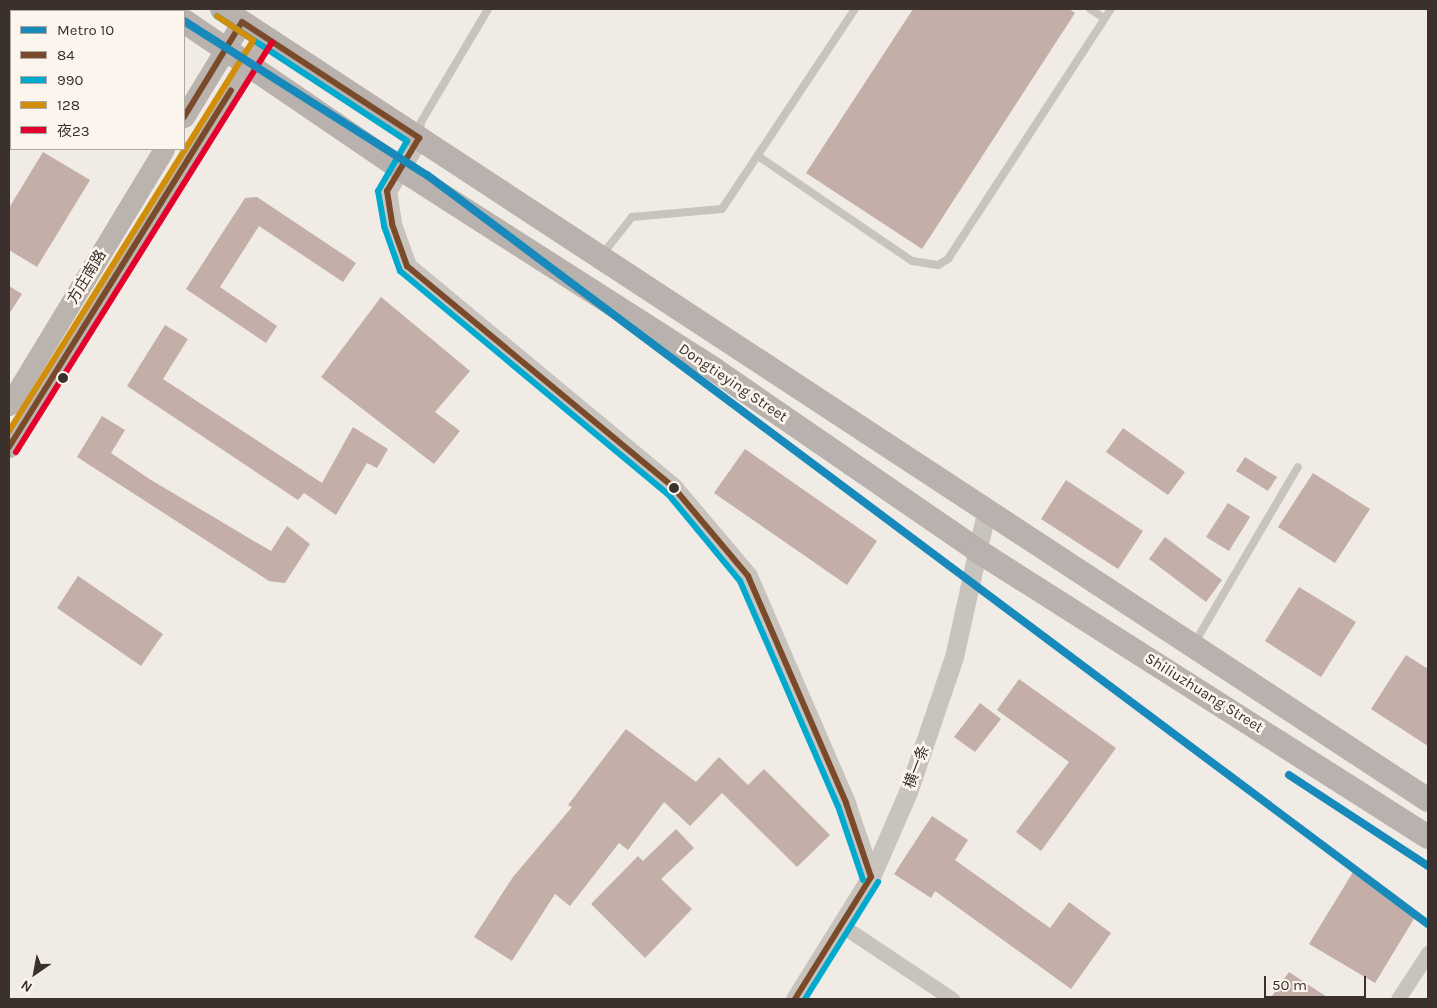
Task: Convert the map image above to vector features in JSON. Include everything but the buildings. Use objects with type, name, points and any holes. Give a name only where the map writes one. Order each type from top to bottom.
[{"type":"main road","name":"Dongtieying Street","points":[[222,9],[986,513]]},
{"type":"main road","name":"Dongtieying Street","points":[[185,22],[401,169],[715,370],[978,550]]},
{"type":"main road","points":[[185,115],[242,22]]},
{"type":"main road","points":[[9,447],[265,37]]},
{"type":"main road","name":"方庄南路","points":[[9,405],[163,150]]},
{"type":"main road","name":"Shiliuzhuang Street","points":[[986,513],[1191,648],[1428,800]]},
{"type":"main road","name":"Shiliuzhuang Street","points":[[978,550],[1428,837]]},
{"type":"street","points":[[419,138],[388,191],[388,207],[407,266],[674,488],[748,576],[842,794],[871,878]]},
{"type":"street","name":"横一条","points":[[795,999],[844,926],[871,878],[938,712],[986,513]]},
{"type":"street","points":[[844,926],[952,999]]},
{"type":"street","points":[[1398,999],[1428,953]]},
{"type":"lane","points":[[419,138],[421,122],[488,9]]},
{"type":"lane","points":[[599,259],[632,217],[722,209],[855,9]]},
{"type":"lane","points":[[1090,9],[1104,18]]},
{"type":"lane","points":[[758,156],[912,261],[938,265],[951,255],[1110,9]]},
{"type":"lane","points":[[1191,648],[1298,467]]},
{"type":"metro line","name":"10","points":[[185,22],[427,175],[1428,924]]},
{"type":"metro line","name":"10","points":[[1289,775],[1428,866]]},
{"type":"transit line","name":"990","points":[[217,16],[407,141],[378,191],[384,226],[400,271],[668,494],[740,581],[838,806],[863,880]]},
{"type":"transit line","name":"128","points":[[185,149],[253,40],[217,16]]},
{"type":"transit line","name":"84","points":[[185,115],[242,22],[419,138],[387,191],[392,224],[407,266],[674,488],[748,576],[846,803],[871,877]]},
{"type":"transit line","name":"夜23","points":[[16,452],[272,42]]},
{"type":"transit line","name":"84","points":[[9,447],[231,90]]},
{"type":"transit line","name":"128","points":[[9,431],[184,150]]},
{"type":"transit line","name":"84","points":[[795,999],[871,877]]},
{"type":"transit line","name":"990","points":[[805,999],[878,882]]}]
